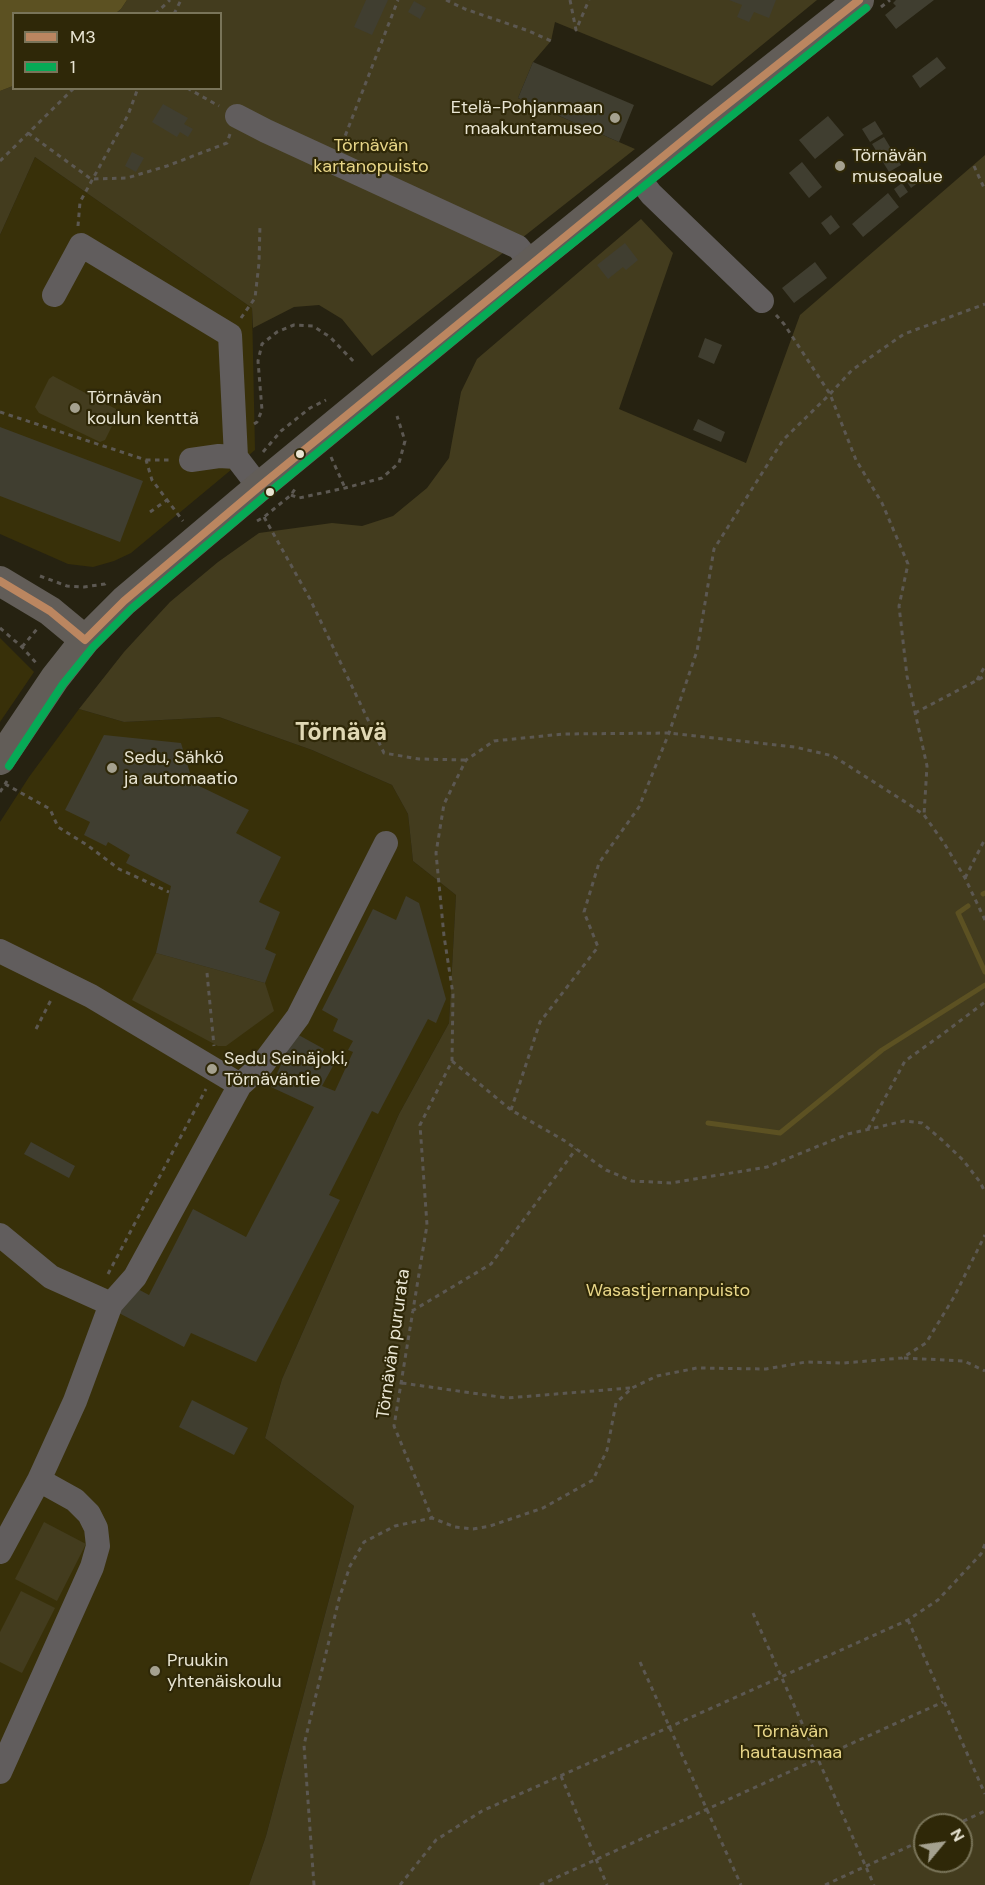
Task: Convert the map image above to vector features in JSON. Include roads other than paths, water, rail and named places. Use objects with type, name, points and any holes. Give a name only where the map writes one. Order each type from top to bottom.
[{"type":"main road","points":[[3,772],[55,678],[85,640],[124,601],[531,263],[859,0]]},
{"type":"main road","points":[[0,581],[50,611],[85,640]]},
{"type":"lane","points":[[237,116],[518,247],[531,263]]},
{"type":"lane","points":[[638,177],[651,194],[762,301]]},
{"type":"lane","points":[[54,295],[81,245],[230,335],[236,450],[259,487]]},
{"type":"lane","points":[[191,460],[219,456],[236,450]]},
{"type":"lane","points":[[0,1552],[39,1480],[75,1401],[104,1301],[135,1276],[240,1085],[262,1065],[298,1017],[386,843]]},
{"type":"lane","points":[[0,951],[91,996],[240,1085]]},
{"type":"lane","points":[[0,1235],[51,1277],[104,1301]]},
{"type":"lane","points":[[0,1772],[92,1567],[98,1546],[96,1528],[89,1514],[75,1500],[39,1480]]},
{"type":"waterway","points":[[968,906],[958,913],[985,972]]},
{"type":"waterway","points":[[708,1123],[780,1133],[882,1050],[985,985]]},
{"type":"place","name":"Etelä-Pohjanmaan maakuntamuseo","points":[[615,118]]},
{"type":"place","name":"Törnävän museoalue","points":[[840,166]]},
{"type":"place","name":"Törnävän koulun kenttä","points":[[75,408]]},
{"type":"place","name":"Sedu, Sähkö ja automaatio","points":[[112,768]]},
{"type":"place","name":"Sedu Seinäjoki, Törnäväntie","points":[[212,1069]]},
{"type":"place","name":"Pruukin yhtenäiskoulu","points":[[155,1671]]},
{"type":"district","name":"Törnävä","points":[[341,734]]},
{"type":"park label","name":"Törnävän kartanopuisto","points":[[371,156]]},
{"type":"park label","name":"Wasastjernanpuisto","points":[[668,1291]]},
{"type":"park label","name":"Törnävän hautausmaa","points":[[791,1742]]}]
